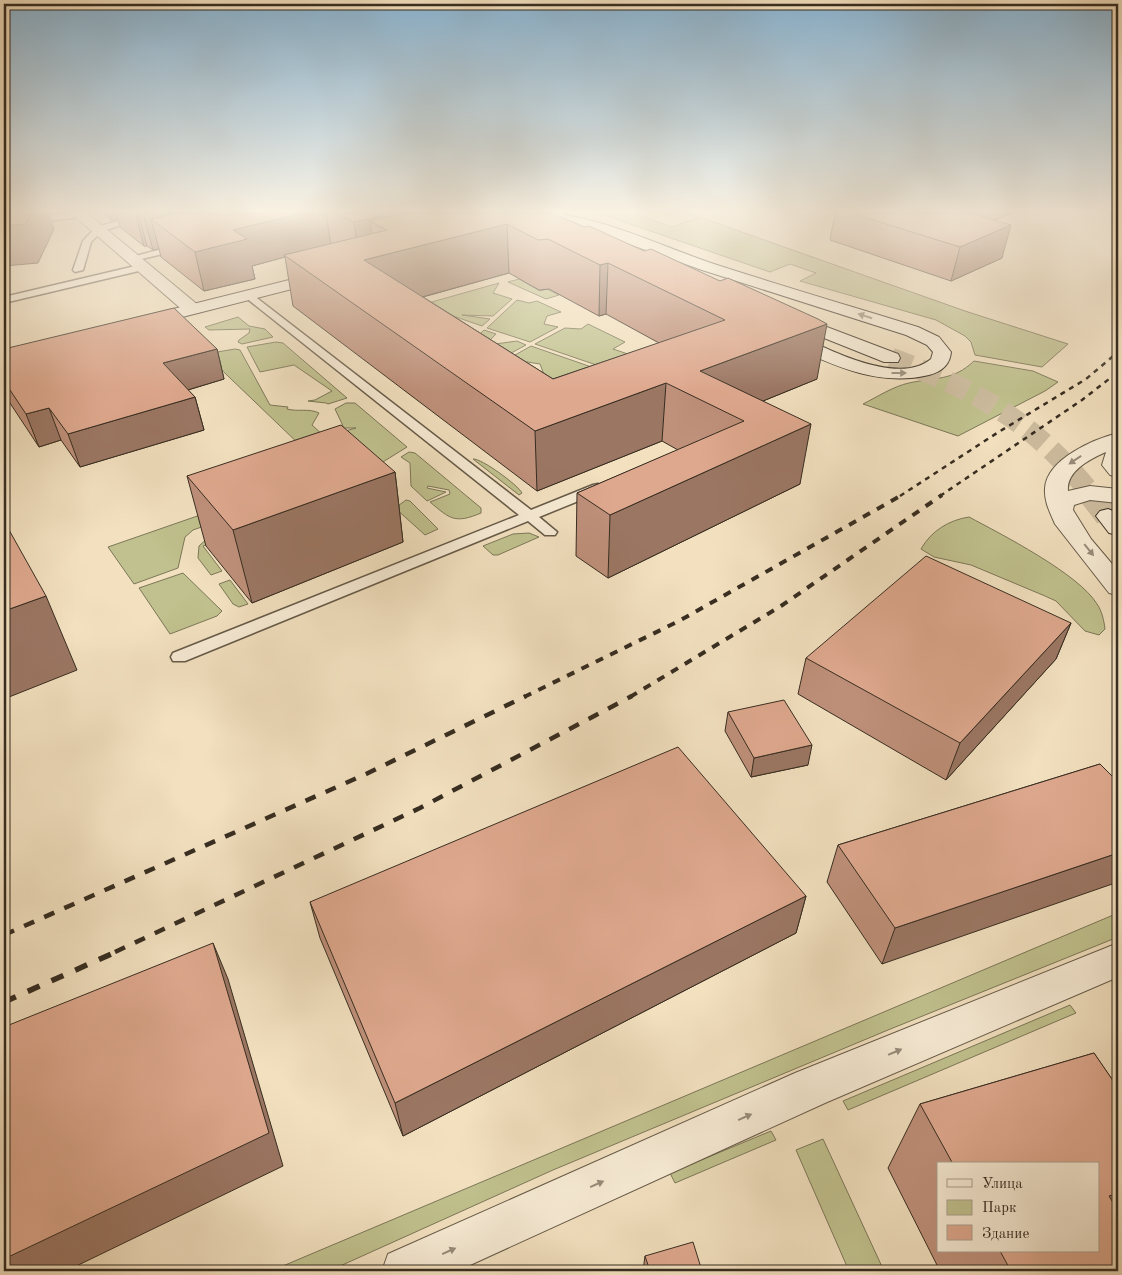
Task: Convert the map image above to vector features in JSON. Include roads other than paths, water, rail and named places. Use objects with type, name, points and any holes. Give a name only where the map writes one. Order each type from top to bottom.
[{"type":"street","points":[[150,272],[192,309]]},
{"type":"street","points":[[126,326],[338,272]]},
{"type":"street","points":[[726,272],[912,331],[933,340],[942,352],[942,358],[938,364],[920,372],[878,372],[851,365],[768,330]]},
{"type":"street","points":[[773,311],[891,358]]},
{"type":"street","points":[[1118,439],[1072,460],[1060,473],[1054,486],[1055,499],[1060,512],[1118,587]]},
{"type":"street","points":[[1118,446],[1113,465],[1118,470]]},
{"type":"street","points":[[1060,512],[1064,501],[1073,496],[1086,493],[1115,513]]},
{"type":"street","points":[[405,1271],[810,1088],[1114,968]]},
{"type":"lane","points":[[4,300],[101,272]]},
{"type":"lane","points":[[250,295],[550,532]]},
{"type":"lane","points":[[179,658],[608,484]]},
{"type":"tunnel","points":[[891,358],[951,383],[1003,412],[1049,448],[1093,496]]},
{"type":"tunnel","points":[[1092,495],[1108,516]]},
{"type":"railway","points":[[900,496],[997,433],[1086,379],[1118,352]]},
{"type":"railway","points":[[940,496],[1082,400],[1118,372]]},
{"type":"railway","points":[[524,697],[679,621],[902,495]]},
{"type":"railway","points":[[630,697],[781,606],[942,495]]},
{"type":"railway","points":[[4,935],[366,774],[526,696]]},
{"type":"railway","points":[[115,952],[420,808],[632,696]]},
{"type":"railway","points":[[4,1002],[118,951]]}]
